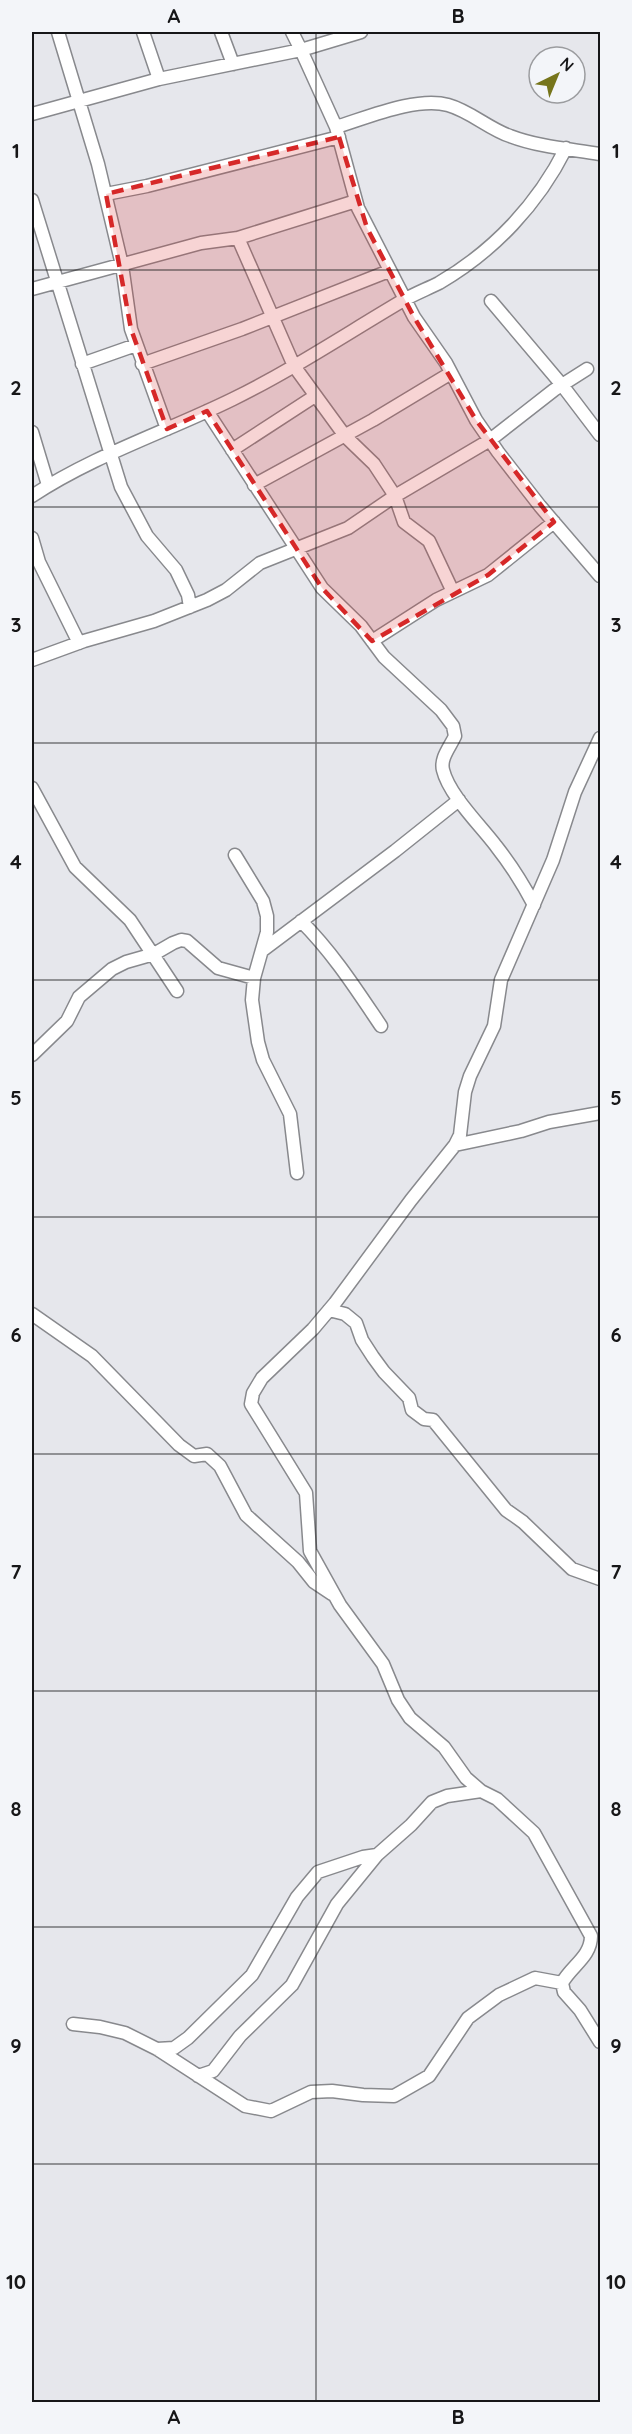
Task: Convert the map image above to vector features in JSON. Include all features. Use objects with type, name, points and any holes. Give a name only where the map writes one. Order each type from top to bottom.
[{"type":"street","points":[[58,32],[106,194],[122,265],[127,310],[136,345],[167,429]]},
{"type":"street","points":[[143,32],[159,80]]},
{"type":"street","points":[[220,32],[233,64]]},
{"type":"street","points":[[292,32],[338,132],[356,201],[404,300],[451,373],[476,420],[490,440],[554,522],[600,576]]},
{"type":"street","points":[[32,114],[159,80],[301,50],[361,32]]},
{"type":"street","points":[[106,194],[147,186],[338,132],[400,108],[430,103],[448,105],[508,136],[537,144],[600,154]]},
{"type":"street","points":[[32,496],[48,485],[207,411],[294,366],[404,300],[439,283],[463,266],[522,216],[539,195],[566,148]]},
{"type":"street","points":[[32,200],[121,488],[147,536],[176,570],[188,595],[190,607]]},
{"type":"street","points":[[32,289],[201,243],[238,238],[356,201]]},
{"type":"street","points":[[238,238],[294,366],[345,436],[374,464],[395,496],[404,522],[429,541],[453,592]]},
{"type":"street","points":[[142,364],[272,317],[389,271]]},
{"type":"street","points":[[492,301],[600,435]]},
{"type":"street","points":[[82,364],[136,345]]},
{"type":"street","points":[[32,660],[79,643],[154,621],[190,607],[226,590],[260,562],[348,528],[395,496],[490,440],[562,385],[587,369]]},
{"type":"street","points":[[254,485],[345,436],[451,373]]},
{"type":"street","points":[[232,450],[315,396]]},
{"type":"street","points":[[207,411],[322,588],[361,626],[384,657],[441,710],[453,726],[455,736],[444,757],[443,769],[459,800],[517,874],[534,905]]},
{"type":"street","points":[[32,432],[48,485]]},
{"type":"street","points":[[372,641],[436,600],[488,574],[554,522]]},
{"type":"street","points":[[32,538],[39,562],[79,643]]},
{"type":"street","points":[[600,738],[575,792],[566,824],[501,980],[494,1026],[470,1076],[465,1092],[460,1135],[455,1145],[329,1310],[262,1378],[253,1393],[251,1404],[306,1493],[310,1551],[335,1597],[383,1664],[398,1700],[410,1718],[444,1747],[466,1779],[496,1799],[534,1833],[591,1936],[588,1953],[568,1973],[562,1983],[564,1992],[580,2010],[600,2042]]},
{"type":"street","points":[[32,788],[75,867],[130,920],[177,991]]},
{"type":"street","points":[[263,950],[396,851],[459,800]]},
{"type":"street","points":[[235,855],[265,909],[267,932],[255,978],[252,1000],[258,1042],[273,1082],[290,1114],[297,1173]]},
{"type":"street","points":[[301,921],[324,945],[348,976],[381,1026]]},
{"type":"street","points":[[32,1055],[58,1032],[67,1021],[78,997],[94,984],[119,965],[154,954],[181,940],[188,941],[218,968],[255,978]]},
{"type":"street","points":[[455,1145],[521,1131],[549,1122],[600,1113]]},
{"type":"street","points":[[329,1310],[345,1314],[356,1323],[362,1340],[379,1365],[410,1398],[412,1410],[423,1419],[433,1420],[506,1510],[523,1522],[572,1569],[600,1578]]},
{"type":"street","points":[[32,1314],[92,1356],[179,1445],[194,1456],[207,1454],[220,1466],[246,1515],[298,1562],[314,1582],[335,1597]]},
{"type":"street","points":[[198,2076],[213,2071],[240,2036],[292,1985],[337,1904],[377,1855],[411,1825],[432,1802],[447,1796],[481,1791]]},
{"type":"street","points":[[157,2049],[174,2048],[188,2038],[252,1975],[297,1897],[318,1872],[363,1857],[377,1855]]},
{"type":"street","points":[[73,2024],[125,2033],[157,2049],[245,2106],[271,2111],[311,2092],[332,2091],[394,2096],[429,2076],[468,2018],[499,1995],[535,1978],[562,1983]]},
{"type":"highlighted area","points":[[339,137],[367,228],[414,317],[476,420],[554,522],[488,575],[372,641],[322,588],[207,411],[167,429],[131,329],[106,194]]}]
